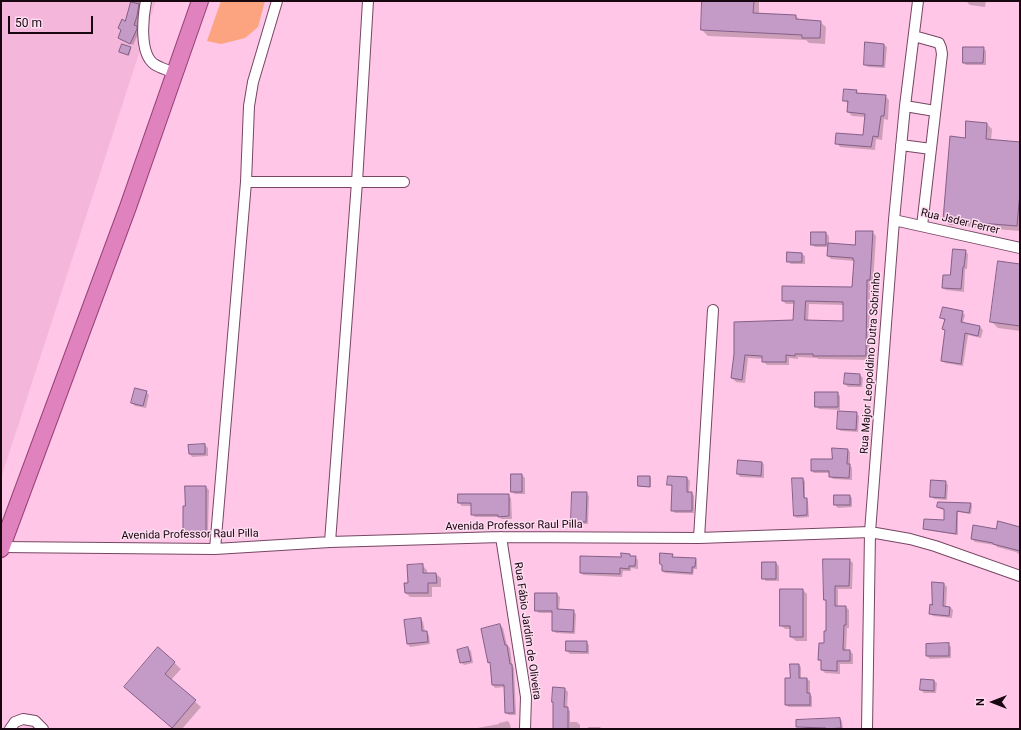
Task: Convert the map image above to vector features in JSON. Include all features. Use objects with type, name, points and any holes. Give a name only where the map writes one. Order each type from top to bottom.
[{"type":"highway","points":[[1,548],[128,207],[200,1]]},
{"type":"street","points":[[146,1],[143,23],[147,55],[154,63],[174,73]]},
{"type":"street","points":[[215,549],[246,182],[249,106],[252,82],[277,1]]},
{"type":"street","points":[[330,542],[357,182],[368,1]]},
{"type":"street","name":"Rua Major Leopoldino Dutra Sobrinho","points":[[867,729],[870,532],[894,220],[905,106],[918,1]]},
{"type":"street","points":[[914,36],[939,43],[942,54],[922,226]]},
{"type":"street","points":[[905,106],[935,111]]},
{"type":"street","points":[[901,145],[931,149]]},
{"type":"street","points":[[246,182],[404,182]]},
{"type":"street","name":"Rua Jsder Ferrer","points":[[894,220],[1020,248]]},
{"type":"street","points":[[699,538],[713,310]]},
{"type":"street","name":"Avenida Professor Raul Pilla","points":[[1,548],[215,549],[330,542],[502,537],[699,538],[870,532],[910,539],[1020,576]]},
{"type":"street","name":"Rua Fábio Jardim de Oliveira","points":[[502,537],[526,697],[525,729]]},
{"type":"street","points":[[10,729],[14,722],[23,719],[35,721],[43,729]]},
{"type":"shaded area","points":[[1,1],[156,1],[1,478]]},
{"type":"shaded area","points":[[221,1],[265,1],[258,27],[245,38],[221,44],[207,41]]},
{"type":"building","points":[[702,1],[754,1],[753,13],[796,15],[796,19],[821,21],[820,38],[802,38],[802,35],[701,30]]},
{"type":"building","points":[[131,2],[139,4],[134,25],[137,26],[137,29],[130,44],[118,38],[121,30],[118,28],[122,19],[125,21]]},
{"type":"building","points":[[865,42],[884,44],[883,66],[864,65]]},
{"type":"building","points":[[122,44],[131,47],[128,55],[119,52]]},
{"type":"building","points":[[963,47],[984,47],[983,63],[963,63]]},
{"type":"building","points":[[844,89],[857,90],[856,93],[886,95],[884,116],[881,116],[878,137],[873,136],[871,147],[835,144],[836,133],[863,135],[865,114],[847,112],[848,101],[843,101]]},
{"type":"building","points":[[966,121],[987,123],[986,139],[1020,142],[1020,192],[1017,226],[943,220],[950,136],[965,138]]},
{"type":"building","points":[[856,231],[873,231],[870,280],[867,280],[866,356],[813,356],[813,354],[795,354],[795,356],[786,355],[786,362],[762,362],[762,356],[745,355],[742,380],[731,378],[734,354],[734,322],[793,320],[794,301],[782,301],[782,286],[852,287],[853,258],[827,256],[828,243],[855,245]],"holes":[[[806,301],[843,302],[843,321],[805,320]]]},
{"type":"building","points":[[811,232],[826,232],[826,245],[811,245]]},
{"type":"building","points":[[953,249],[966,250],[961,289],[942,288],[943,275],[950,275]]},
{"type":"building","points":[[787,252],[802,253],[802,262],[787,262]]},
{"type":"building","points":[[998,261],[1020,264],[1020,326],[990,322]]},
{"type":"building","points":[[943,307],[963,311],[961,322],[980,326],[978,336],[965,333],[961,364],[941,361],[945,330],[942,329],[945,319],[940,318]]},
{"type":"building","points":[[845,373],[860,374],[860,385],[844,384]]},
{"type":"building","points":[[135,388],[147,391],[143,406],[131,403]]},
{"type":"building","points":[[815,392],[838,392],[838,407],[815,407]]},
{"type":"building","points":[[838,411],[857,412],[856,430],[837,429]]},
{"type":"building","points":[[205,444],[205,454],[189,454],[188,445]]},
{"type":"building","points":[[832,448],[848,449],[847,464],[850,464],[849,478],[829,477],[829,471],[811,471],[811,459],[832,459]]},
{"type":"building","points":[[738,460],[762,462],[761,476],[737,474]]},
{"type":"building","points":[[511,474],[522,474],[522,492],[511,492]]},
{"type":"building","points":[[638,476],[650,476],[650,487],[638,486]]},
{"type":"building","points":[[668,476],[687,477],[687,492],[692,492],[692,511],[671,511],[672,485],[667,485]]},
{"type":"building","points":[[792,478],[803,478],[804,498],[807,498],[807,515],[794,516]]},
{"type":"building","points":[[931,480],[946,481],[945,498],[930,497]]},
{"type":"building","points":[[185,486],[206,486],[206,533],[183,533]]},
{"type":"building","points":[[572,492],[587,492],[586,522],[571,521]]},
{"type":"building","points":[[458,494],[509,494],[509,516],[498,517],[498,515],[471,515],[471,503],[458,503]]},
{"type":"building","points":[[834,495],[850,495],[850,505],[834,505]]},
{"type":"building","points":[[938,502],[971,503],[969,513],[957,511],[956,534],[923,529],[924,519],[944,520],[944,509],[937,507]]},
{"type":"building","points":[[998,521],[1020,527],[1020,551],[993,543],[971,539],[973,525],[996,529]]},
{"type":"building","points":[[621,553],[636,556],[635,566],[629,566],[629,569],[620,568],[620,574],[580,573],[580,556],[621,557]]},
{"type":"building","points":[[660,553],[673,554],[672,557],[696,558],[695,567],[692,567],[692,573],[662,571],[662,565],[660,564]]},
{"type":"building","points":[[823,559],[850,559],[849,586],[835,586],[835,606],[846,606],[846,625],[844,625],[843,650],[850,650],[850,661],[837,661],[837,671],[821,670],[821,660],[818,660],[819,643],[824,643],[824,631],[826,631],[826,600],[824,600]]},
{"type":"building","points":[[762,562],[776,562],[776,579],[762,579]]},
{"type":"building","points":[[423,564],[423,573],[436,573],[437,583],[428,583],[428,593],[405,593],[404,583],[408,583],[407,565]]},
{"type":"building","points":[[932,582],[944,583],[943,606],[950,607],[949,616],[929,614],[930,604],[932,605]]},
{"type":"building","points":[[780,589],[803,589],[803,637],[790,637],[790,626],[780,626]]},
{"type":"building","points":[[535,593],[557,593],[557,609],[574,610],[573,632],[552,631],[552,611],[535,611]]},
{"type":"building","points":[[421,618],[422,631],[427,631],[428,642],[407,644],[404,620]]},
{"type":"building","points":[[500,624],[505,645],[507,645],[510,664],[512,664],[514,713],[505,713],[504,685],[492,685],[490,662],[488,663],[481,629]]},
{"type":"building","points":[[566,641],[587,641],[587,652],[566,651]]},
{"type":"building","points":[[949,643],[949,656],[926,656],[926,644]]},
{"type":"building","points":[[158,647],[175,662],[165,674],[196,700],[172,728],[124,687]]},
{"type":"building","points":[[468,647],[471,661],[460,663],[457,650]]},
{"type":"building","points":[[790,664],[799,664],[799,678],[807,678],[807,693],[810,693],[810,705],[785,705],[785,678],[790,678]]},
{"type":"building","points":[[921,679],[934,680],[934,691],[920,690]]},
{"type":"building","points":[[553,687],[565,688],[564,707],[568,707],[568,729],[553,729]]},
{"type":"building","points":[[840,718],[841,728],[826,729],[796,727],[796,720]]}]
